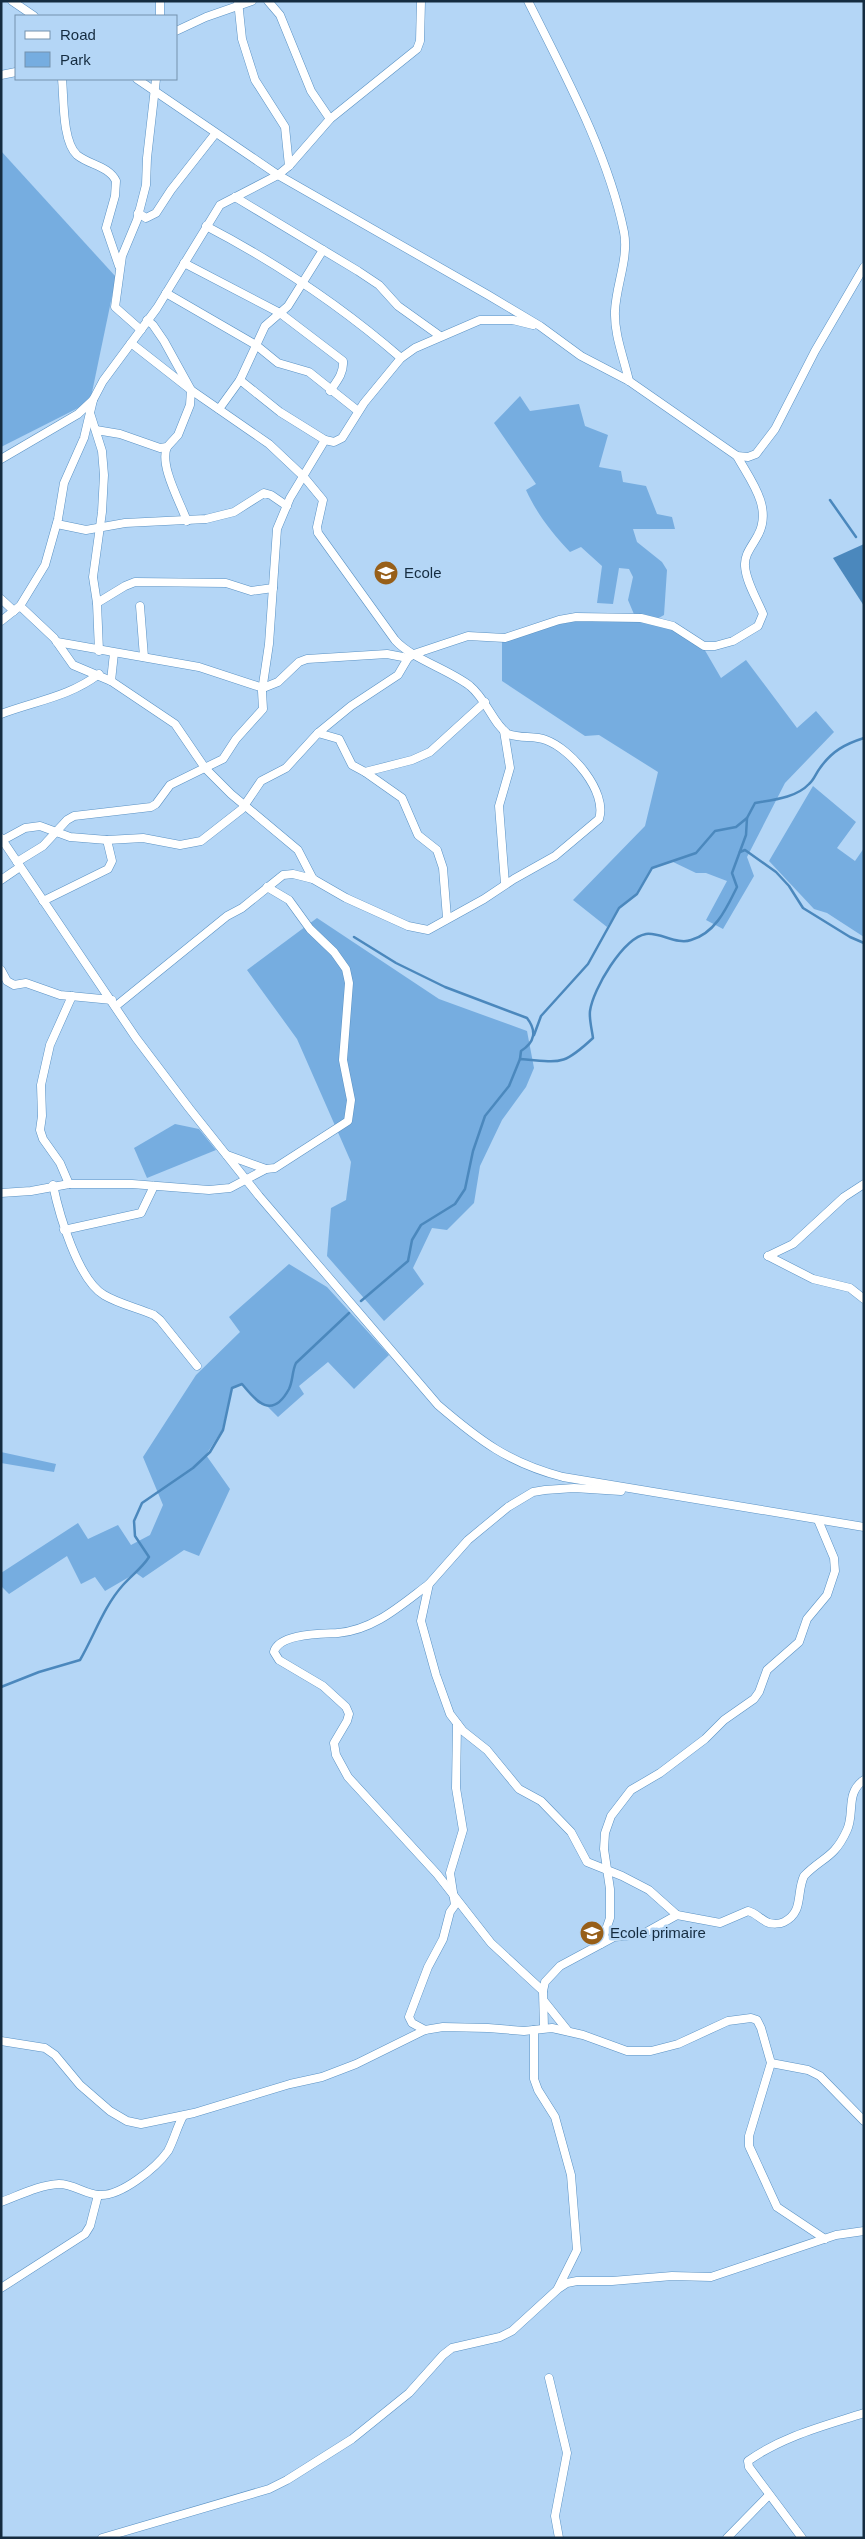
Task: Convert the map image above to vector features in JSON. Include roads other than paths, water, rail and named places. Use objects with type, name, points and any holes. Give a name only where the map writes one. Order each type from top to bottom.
[{"type":"street","points":[[12,1],[33,15]]},
{"type":"street","points":[[160,1],[160,15]]},
{"type":"street","points":[[178,30],[238,4],[252,1]]},
{"type":"street","points":[[268,1],[280,15],[311,91],[330,119]]},
{"type":"street","points":[[1,459],[78,414],[92,400],[102,381],[166,294],[220,205],[278,175],[289,166],[330,119],[417,49],[420,41],[420,1]]},
{"type":"street","points":[[528,1],[584,117],[609,179],[624,232],[625,246],[615,303],[615,320],[629,382]]},
{"type":"street","points":[[238,4],[243,44],[255,80],[285,127],[289,166]]},
{"type":"street","points":[[1,75],[15,72]]},
{"type":"street","points":[[62,80],[64,121],[73,149],[78,155],[109,172],[116,181],[115,196],[106,228],[121,275]]},
{"type":"street","points":[[56,642],[199,667],[263,688],[278,682],[299,662],[307,659],[386,654],[411,656],[468,636],[505,638],[558,620],[576,618],[641,618],[673,626],[710,647],[729,643],[744,634],[760,623],[763,614],[745,567],[751,545],[762,524],[764,512],[758,495],[737,456],[629,382],[581,356],[540,326],[450,271],[278,175],[215,134],[139,80]]},
{"type":"street","points":[[141,330],[116,307],[122,256],[138,213],[147,180],[147,158],[156,80]]},
{"type":"street","points":[[138,213],[146,218],[156,213],[171,190],[215,134]]},
{"type":"street","points":[[235,197],[379,285],[398,306],[440,336]]},
{"type":"street","points":[[206,226],[259,254],[339,306],[401,358]]},
{"type":"street","points":[[219,409],[240,380],[265,326],[288,306],[323,250]]},
{"type":"street","points":[[184,263],[280,313],[343,361],[344,368],[330,391]]},
{"type":"street","points":[[737,456],[748,457],[756,454],[775,429],[814,351],[864,267]]},
{"type":"street","points":[[166,294],[256,345],[278,363],[309,372],[358,412]]},
{"type":"street","points":[[240,380],[280,412],[325,440],[334,442],[342,438],[358,412],[401,358],[440,336],[480,320],[490,318],[512,320],[540,326]]},
{"type":"street","points":[[147,320],[154,325],[191,390],[190,405],[178,435],[165,452],[165,464],[188,520]]},
{"type":"street","points":[[131,343],[191,390],[269,444],[304,477],[323,500],[316,527],[318,533],[395,640],[411,656],[463,681],[485,702],[504,732],[510,768],[498,806],[506,884]]},
{"type":"street","points":[[1,621],[17,609],[44,565],[57,524],[64,483],[84,438],[92,400]]},
{"type":"street","points":[[90,412],[102,450],[104,475],[93,576],[98,603],[99,651]]},
{"type":"street","points":[[96,430],[120,434],[160,448],[168,447]]},
{"type":"street","points":[[1,880],[18,864],[41,848],[57,833],[66,820],[77,815],[151,807],[156,804],[170,785],[223,759],[236,739],[262,711],[277,529],[287,506],[325,440]]},
{"type":"street","points":[[57,524],[81,530],[125,523],[188,520],[234,512],[264,493],[271,494],[287,506]]},
{"type":"street","points":[[98,603],[130,583],[141,582],[226,583],[251,591],[273,588]]},
{"type":"street","points":[[1,599],[17,609],[56,642],[73,665],[110,680],[168,718],[180,731],[206,768],[245,806],[298,850],[313,879]]},
{"type":"street","points":[[140,606],[144,657]]},
{"type":"street","points":[[110,680],[114,653]]},
{"type":"street","points":[[411,656],[398,675],[348,709],[318,733],[286,768],[261,781],[245,806],[195,844],[170,845],[135,838],[107,840],[66,836],[46,826],[33,826],[2,839],[114,1003],[189,1108],[245,1179],[438,1405],[472,1434],[532,1469],[636,1490],[864,1527]]},
{"type":"street","points":[[1,714],[57,697],[89,682],[99,674]]},
{"type":"street","points":[[365,772],[412,760],[430,752],[485,702]]},
{"type":"street","points":[[1,970],[11,984],[26,983],[53,993],[114,1003],[227,916],[242,908],[267,887],[288,874],[313,879],[346,898],[420,930],[428,930],[555,856],[592,827],[601,814],[592,786],[573,756],[544,739],[515,737],[504,732]]},
{"type":"street","points":[[318,733],[339,739],[352,765],[402,798],[418,835],[438,850],[443,868],[447,918]]},
{"type":"street","points":[[44,901],[108,869],[112,861],[107,840]]},
{"type":"street","points":[[1,1193],[30,1192],[69,1184],[224,1189],[236,1187],[245,1179],[266,1169],[275,1168],[324,1135],[346,1124],[351,1104],[343,1060],[349,983],[346,969],[334,952],[310,929],[289,900],[267,887]]},
{"type":"street","points":[[69,1184],[60,1163],[43,1139],[40,1130],[42,1116],[41,1085],[50,1045],[72,996]]},
{"type":"street","points":[[227,1154],[266,1169]]},
{"type":"street","points":[[864,1184],[844,1197],[793,1244],[768,1256],[813,1279],[847,1286],[864,1299]]},
{"type":"street","points":[[53,1186],[64,1230],[85,1272],[98,1290],[105,1296],[154,1315],[197,1366]]},
{"type":"street","points":[[64,1230],[141,1213],[154,1186]]},
{"type":"street","points":[[543,1991],[491,1943],[451,1892],[348,1777],[336,1756],[334,1743],[347,1721],[349,1714],[346,1707],[323,1686],[279,1660],[274,1652],[275,1648],[283,1643],[305,1635],[339,1633],[374,1622],[390,1614],[428,1584],[468,1540],[508,1507],[533,1492],[562,1488],[636,1490]]},
{"type":"street","points":[[601,1944],[610,1918],[604,1849],[607,1826],[626,1796],[637,1786],[660,1773],[705,1739],[724,1720],[754,1699],[768,1670],[799,1642],[807,1619],[827,1595],[835,1571],[834,1558],[818,1520]]},
{"type":"street","points":[[428,1584],[421,1627],[443,1699],[457,1724],[486,1750],[519,1789],[541,1801],[571,1832],[587,1862],[607,1869],[649,1890],[676,1915],[720,1923],[728,1921],[744,1911],[753,1912],[768,1922],[780,1924],[789,1919],[798,1907],[804,1876],[832,1855],[843,1838],[850,1822],[853,1792],[864,1780]]},
{"type":"street","points":[[425,2030],[412,2023],[409,2017],[428,1967],[444,1939],[450,1912],[455,1905],[451,1892],[450,1873],[463,1830],[456,1788],[457,1724]]},
{"type":"street","points":[[544,2028],[543,1991],[545,1982],[560,1966],[618,1936],[638,1935],[649,1932],[676,1915]]},
{"type":"street","points":[[544,2001],[568,2031]]},
{"type":"street","points":[[1,2041],[45,2048],[55,2055],[80,2085],[110,2110],[127,2121],[141,2124],[183,2116],[290,2084],[322,2077],[356,2064],[425,2030],[443,2028],[534,2030],[544,2028],[568,2031],[628,2051],[651,2051],[678,2044],[728,2021],[751,2018],[757,2020],[761,2028],[771,2063],[748,2136],[749,2146],[777,2208],[825,2239]]},
{"type":"street","points":[[534,2030],[533,2062],[536,2084],[555,2117],[571,2175],[577,2250],[558,2289]]},
{"type":"street","points":[[771,2063],[808,2070],[820,2076],[864,2121]]},
{"type":"street","points":[[1,2202],[36,2188],[57,2184],[73,2186],[98,2195],[114,2194],[125,2188],[160,2160],[169,2149],[183,2116]]},
{"type":"street","points":[[1,2288],[85,2234],[90,2226],[98,2195]]},
{"type":"street","points":[[102,2538],[269,2489],[288,2480],[352,2439],[399,2401],[447,2352],[460,2345],[500,2337],[512,2331],[558,2289],[577,2280],[711,2277],[825,2239],[864,2230]]},
{"type":"street","points":[[549,2378],[566,2453],[555,2516],[559,2538]]},
{"type":"street","points":[[802,2538],[788,2523],[749,2467],[748,2461],[762,2452],[809,2430],[864,2413]]},
{"type":"street","points":[[727,2538],[769,2495]]},
{"type":"waterway","points":[[830,500],[856,537]]},
{"type":"waterway","points":[[361,1301],[408,1261],[412,1240],[421,1225],[455,1204],[465,1189],[473,1151],[485,1116],[509,1086],[520,1059],[553,1061],[567,1058],[593,1038],[590,1011],[597,990],[619,954],[637,938],[651,934],[686,941],[700,937],[707,932],[720,918],[737,887],[732,873],[746,835],[747,818],[755,803],[784,798],[804,789],[834,753],[864,738]]},
{"type":"waterway","points":[[534,1035],[541,1016],[588,964],[619,908],[637,894],[652,868],[696,853],[715,831],[736,827],[747,818]]},
{"type":"waterway","points":[[740,852],[745,850],[776,872],[789,886],[803,908],[850,937],[864,943]]},
{"type":"waterway","points":[[354,937],[396,963],[445,987],[527,1018],[532,1027],[533,1036],[526,1048],[521,1051],[520,1059]]},
{"type":"waterway","points":[[1,1687],[39,1672],[80,1660],[116,1593],[149,1557],[135,1536],[134,1521],[142,1503],[193,1468],[210,1452],[223,1430],[232,1388],[242,1384],[259,1402],[271,1406],[277,1404],[289,1389],[296,1363],[349,1313]]},
{"type":"place","name":"Ecole","points":[[386,573]]},
{"type":"place","name":"Ecole primaire","points":[[592,1933]]}]
